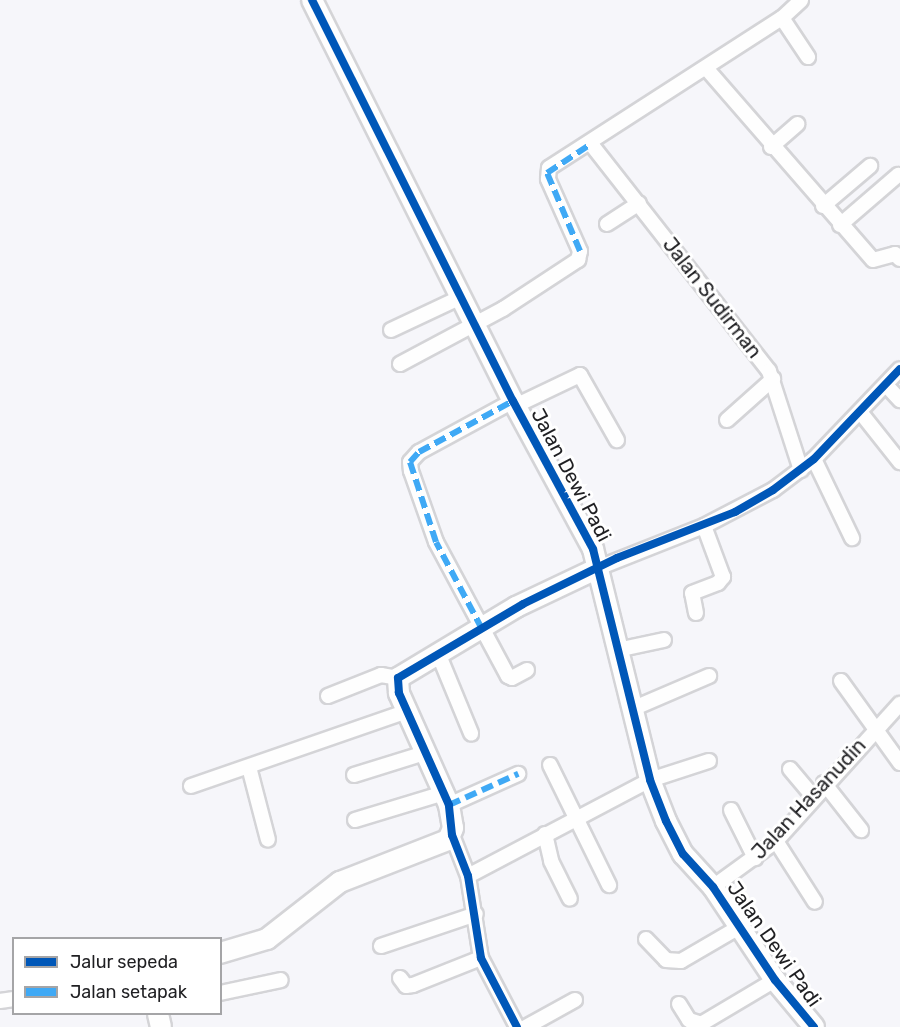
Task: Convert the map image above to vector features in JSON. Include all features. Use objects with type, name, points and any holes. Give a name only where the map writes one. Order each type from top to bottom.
[{"type":"street","name":"Jalan Dewi Padi","points":[[312,0],[514,404],[594,549],[650,780],[683,854],[713,887],[775,980],[811,1026]]},
{"type":"street","points":[[400,364],[475,324],[578,260],[580,251],[547,173],[782,18],[801,0]]},
{"type":"street","points":[[782,18],[808,57]]},
{"type":"street","points":[[705,68],[823,207],[873,260],[878,262],[898,254]]},
{"type":"street","points":[[771,147],[797,124]]},
{"type":"street","name":"Jalan Sudirman","points":[[591,144],[639,203],[773,380],[801,470]]},
{"type":"street","points":[[823,207],[870,166]]},
{"type":"street","points":[[840,225],[898,175]]},
{"type":"street","points":[[607,224],[639,203]]},
{"type":"street","points":[[391,330],[461,297]]},
{"type":"street","points":[[328,696],[381,675],[398,678],[523,603],[598,568],[735,512],[801,470],[814,459],[900,369]]},
{"type":"street","points":[[527,670],[509,677],[482,629],[436,542],[410,462],[419,452],[514,404],[580,375],[617,440]]},
{"type":"street","points":[[727,420],[773,380]]},
{"type":"street","points":[[886,385],[900,400]]},
{"type":"street","points":[[861,412],[900,462]]},
{"type":"street","points":[[814,459],[852,538]]},
{"type":"street","points":[[696,613],[692,593],[718,583],[723,577],[704,526]]},
{"type":"street","points":[[617,650],[664,640]]},
{"type":"street","points":[[438,653],[471,734]]},
{"type":"street","points":[[632,709],[709,676]]},
{"type":"street","points":[[398,678],[399,693],[428,752],[447,799],[452,835],[468,876],[482,958],[517,1027]]},
{"type":"street","points":[[841,681],[900,763]]},
{"type":"street","name":"Jalan Hasanudin","points":[[713,887],[776,841],[824,783],[900,704]]},
{"type":"street","points":[[191,786],[408,711]]},
{"type":"street","points":[[354,775],[428,752]]},
{"type":"street","points":[[468,876],[650,780],[709,761]]},
{"type":"street","points":[[550,765],[609,885]]},
{"type":"street","points":[[249,767],[268,840]]},
{"type":"street","points":[[790,769],[813,796]]},
{"type":"street","points":[[355,820],[447,799],[518,774]]},
{"type":"street","points":[[824,783],[861,830]]},
{"type":"street","points":[[731,810],[755,858]]},
{"type":"street","points":[[545,834],[551,861],[570,899]]},
{"type":"street","points":[[222,952],[267,939],[340,882],[441,846],[452,835]]},
{"type":"street","points":[[776,841],[815,902]]},
{"type":"street","points":[[381,946],[476,914]]},
{"type":"street","points":[[646,939],[666,960],[681,961],[741,926]]},
{"type":"street","points":[[400,978],[406,986],[413,985],[482,958]]},
{"type":"street","points":[[222,993],[281,980]]},
{"type":"street","points":[[679,1004],[689,1020],[701,1024],[775,980]]},
{"type":"street","points":[[526,1027],[575,1000]]},
{"type":"marked path","points":[[580,251],[547,173],[591,144]]},
{"type":"marked path","points":[[482,629],[436,542],[410,462],[419,452],[513,401]]},
{"type":"marked path","points":[[449,805],[518,774]]},
{"type":"cycle path","points":[[312,0],[513,401],[593,549],[650,780],[666,821],[683,854],[713,887],[775,980],[814,1027]]},
{"type":"cycle path","points":[[517,1027],[481,958],[468,876],[452,835],[449,805],[399,693],[398,678],[523,604],[617,558],[735,512],[773,490],[814,459],[900,369]]}]
